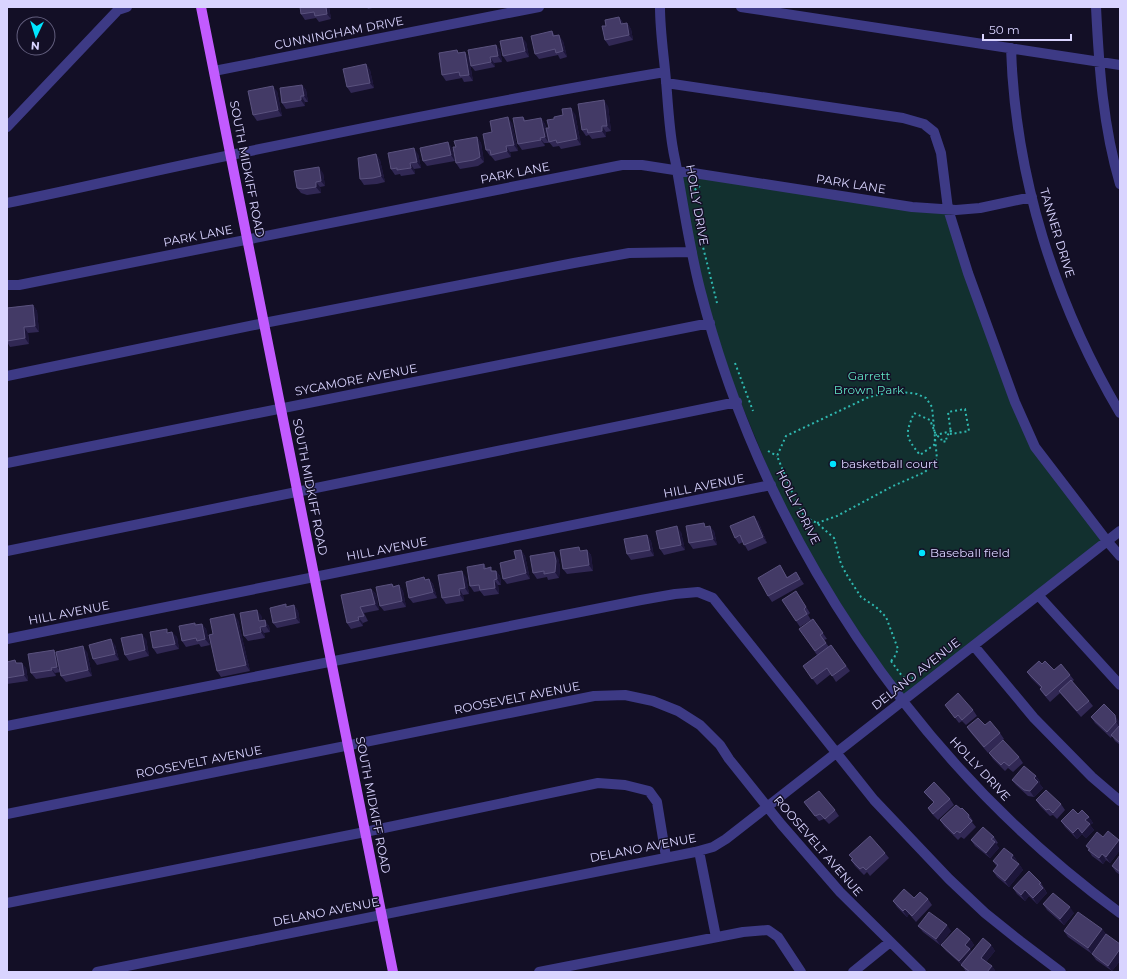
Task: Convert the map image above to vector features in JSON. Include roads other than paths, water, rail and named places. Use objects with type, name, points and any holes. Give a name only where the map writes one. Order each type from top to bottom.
[{"type":"main road","name":"SOUTH MIDKIFF ROAD","points":[[201,7],[393,972]]},
{"type":"street","name":"CUNNINGHAM DRIVE","points":[[214,71],[539,7]]},
{"type":"street","name":"HOLLY DRIVE","points":[[660,7],[673,148],[700,288],[710,323],[746,429],[771,485],[806,553],[853,631],[903,701],[955,764],[1012,822],[1074,877],[1120,913]]},
{"type":"street","points":[[741,7],[1120,65]]},
{"type":"street","points":[[1096,7],[1103,100],[1120,184]]},
{"type":"street","points":[[7,127],[121,8]]},
{"type":"street","name":"TANNER DRIVE","points":[[1011,48],[1012,72],[1022,154],[1043,239],[1065,303],[1093,363],[1120,413]]},
{"type":"street","points":[[7,203],[231,155],[574,87],[666,78],[903,118],[924,124],[934,132],[941,153],[948,209],[970,280],[1015,402],[1035,447],[1120,556]]},
{"type":"street","name":"PARK LANE","points":[[7,285],[19,285],[622,165],[642,165],[678,170],[912,207],[948,209],[980,208],[1032,197]]},
{"type":"street","points":[[7,376],[264,323],[574,263],[628,254],[692,252]]},
{"type":"street","name":"SYCAMORE AVENUE","points":[[7,463],[710,323]]},
{"type":"street","points":[[7,551],[737,402]]},
{"type":"street","name":"HILL AVENUE","points":[[7,639],[771,485]]},
{"type":"street","name":"DELANO AVENUE","points":[[97,972],[713,847],[974,646],[1120,531]]},
{"type":"street","points":[[7,726],[676,594],[698,592],[713,598],[874,800],[949,879],[985,913],[1020,942],[1061,972]]},
{"type":"street","points":[[1038,595],[1120,685]]},
{"type":"street","points":[[974,646],[1034,718],[1092,777],[1120,801]]},
{"type":"street","name":"ROOSEVELT AVENUE","points":[[7,814],[594,696],[618,695],[637,697],[678,710],[700,725],[720,745],[729,759],[767,806],[840,892],[921,972]]},
{"type":"street","points":[[7,903],[365,832],[598,783],[625,785],[649,791],[657,802],[666,857]]},
{"type":"street","points":[[699,851],[716,937]]},
{"type":"street","points":[[539,972],[742,932],[768,930],[778,938],[801,972]]},
{"type":"street","points":[[853,972],[890,942]]},
{"type":"place","name":"basketball court","points":[[833,464]]},
{"type":"place","name":"Baseball field","points":[[922,553]]},
{"type":"park label","name":"Garrett Brown Park","points":[[869,383]]}]
